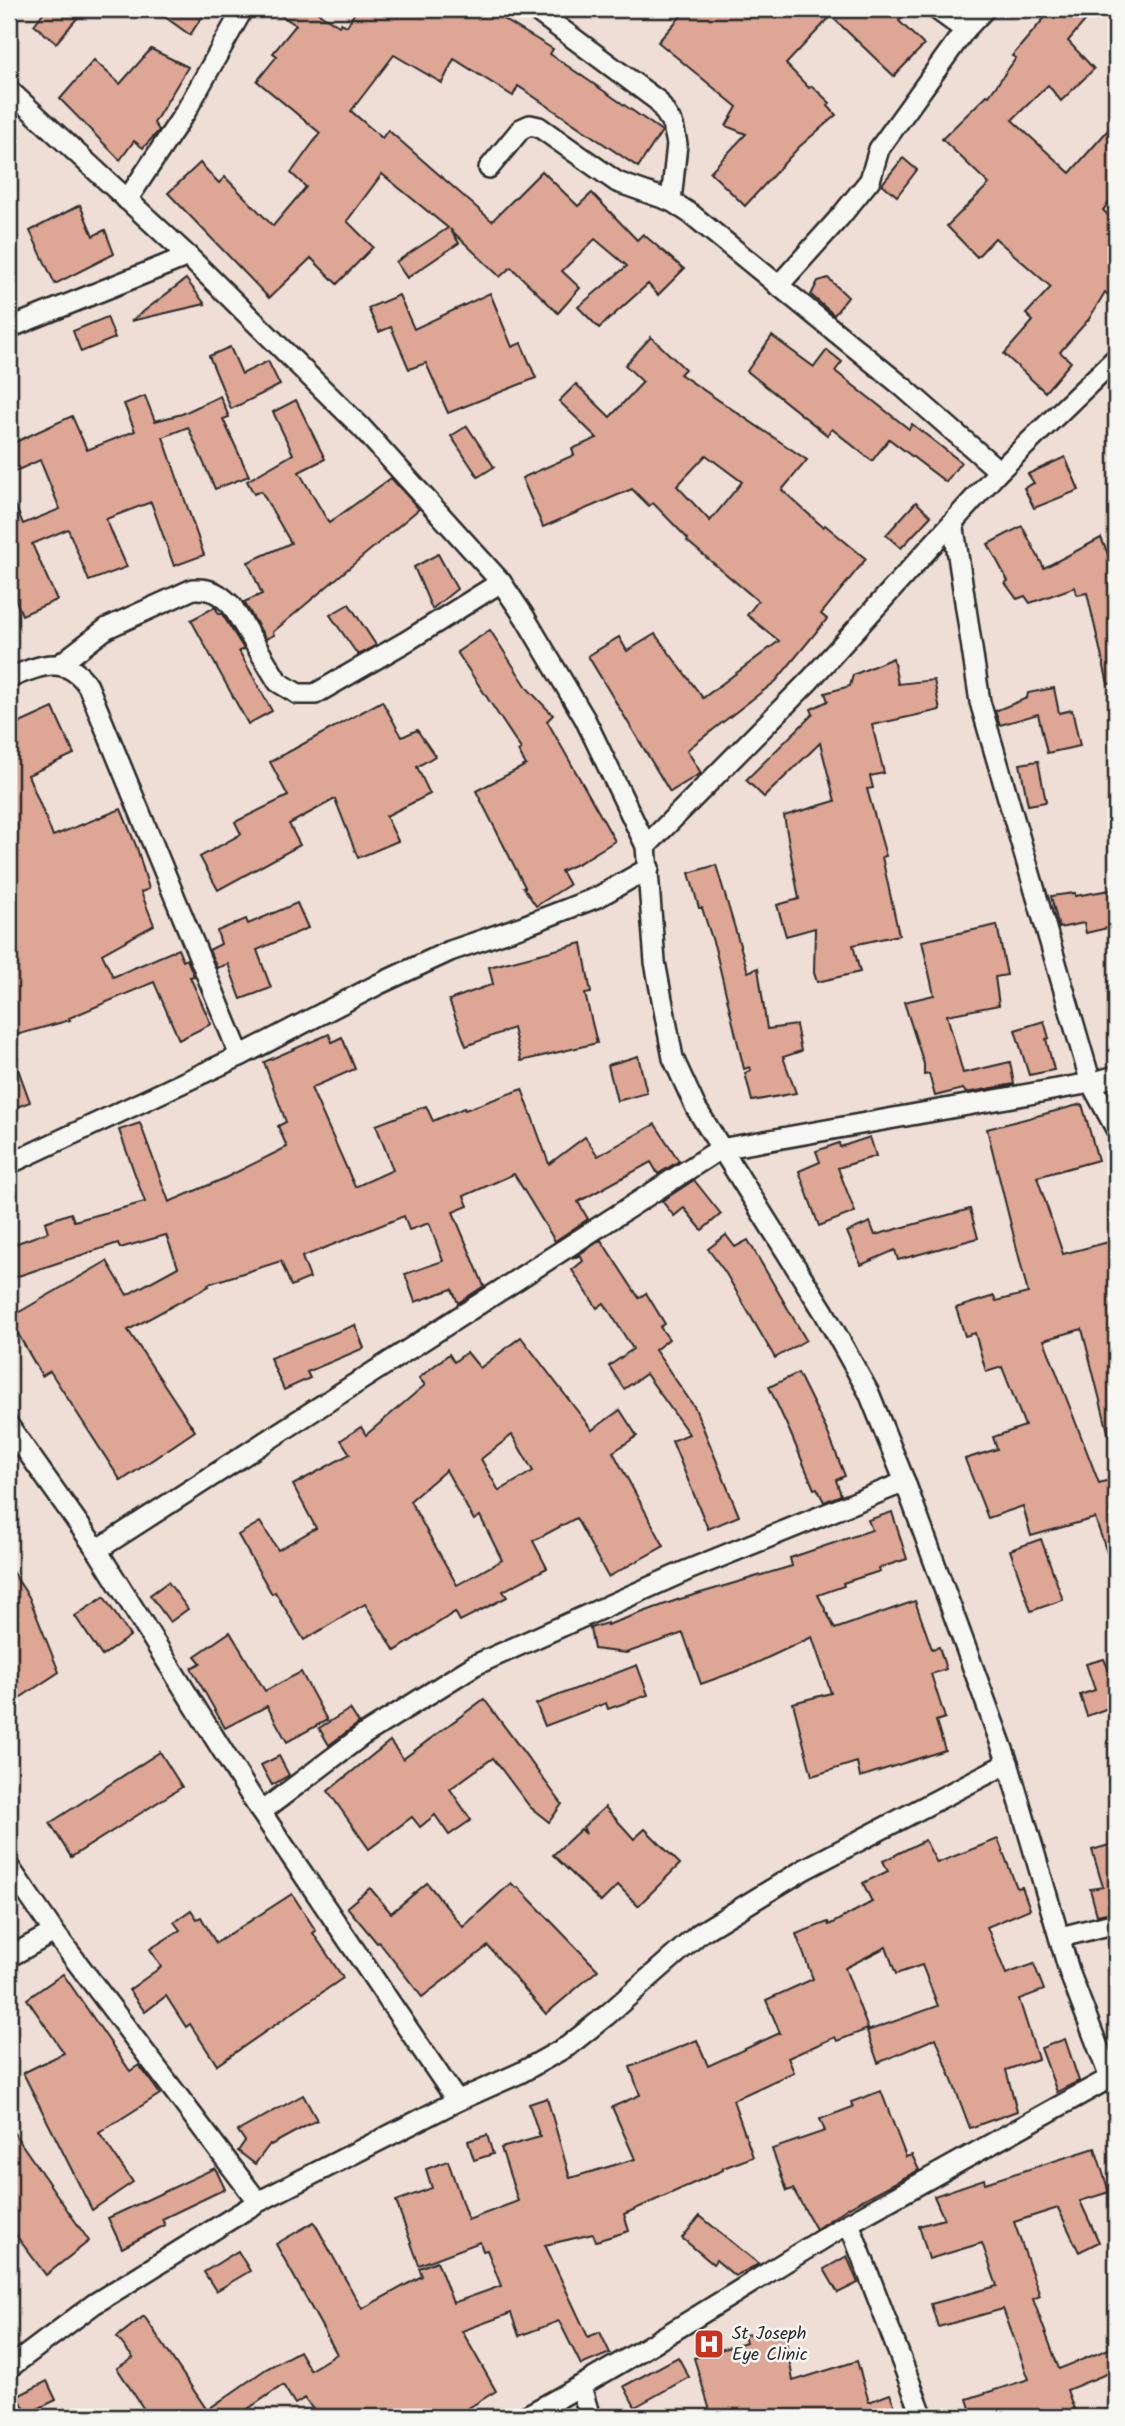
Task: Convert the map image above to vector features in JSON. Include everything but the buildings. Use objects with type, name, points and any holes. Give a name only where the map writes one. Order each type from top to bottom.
[{"type":"street","points":[[127,200],[186,111],[243,9]]},
{"type":"street","points":[[534,9],[658,101],[673,125],[677,144],[671,201]]},
{"type":"street","points":[[936,9],[965,30]]},
{"type":"street","points":[[778,285],[870,180],[879,149],[965,30],[985,9]]},
{"type":"street","points":[[9,90],[188,256],[362,428],[501,582],[585,719],[646,846],[656,962],[673,1058],[696,1108],[824,1312],[869,1393],[905,1482],[1008,1763],[1070,1974],[1113,2082],[849,2223],[581,2387],[524,2417]]},
{"type":"street","points":[[489,168],[521,129],[530,125],[539,127],[617,182],[671,201],[691,214],[903,387],[999,471]]},
{"type":"street","points":[[9,328],[188,256]]},
{"type":"street","points":[[646,846],[810,680],[999,471],[1116,358]]},
{"type":"street","points":[[953,522],[981,702],[1091,1083],[1116,1129]]},
{"type":"street","points":[[59,665],[107,628],[193,589],[209,588],[232,606],[278,682],[298,694],[315,694],[501,582]]},
{"type":"street","points":[[9,678],[48,664],[59,665],[81,676],[88,686],[240,1056]]},
{"type":"street","points":[[9,1164],[240,1056],[450,950],[598,897],[649,868]]},
{"type":"street","points":[[97,1550],[720,1149],[1091,1083],[1116,1076]]},
{"type":"street","points":[[9,1426],[97,1550],[261,1812],[457,2101]]},
{"type":"street","points":[[261,1812],[363,1735],[475,1665],[688,1570],[905,1482]]},
{"type":"street","points":[[9,2368],[94,2304],[258,2202],[457,2101],[520,2073],[568,2046],[700,1933],[805,1869],[1008,1763]]},
{"type":"street","points":[[9,1867],[54,1932],[258,2202]]},
{"type":"street","points":[[1061,1937],[1116,1923]]},
{"type":"street","points":[[9,1957],[54,1932]]},
{"type":"street","points":[[849,2223],[923,2417]]},
{"type":"street","points":[[581,2387],[590,2417]]},
{"type":"place","name":"St Joseph Eye Clinic","points":[[709,2344]]}]
